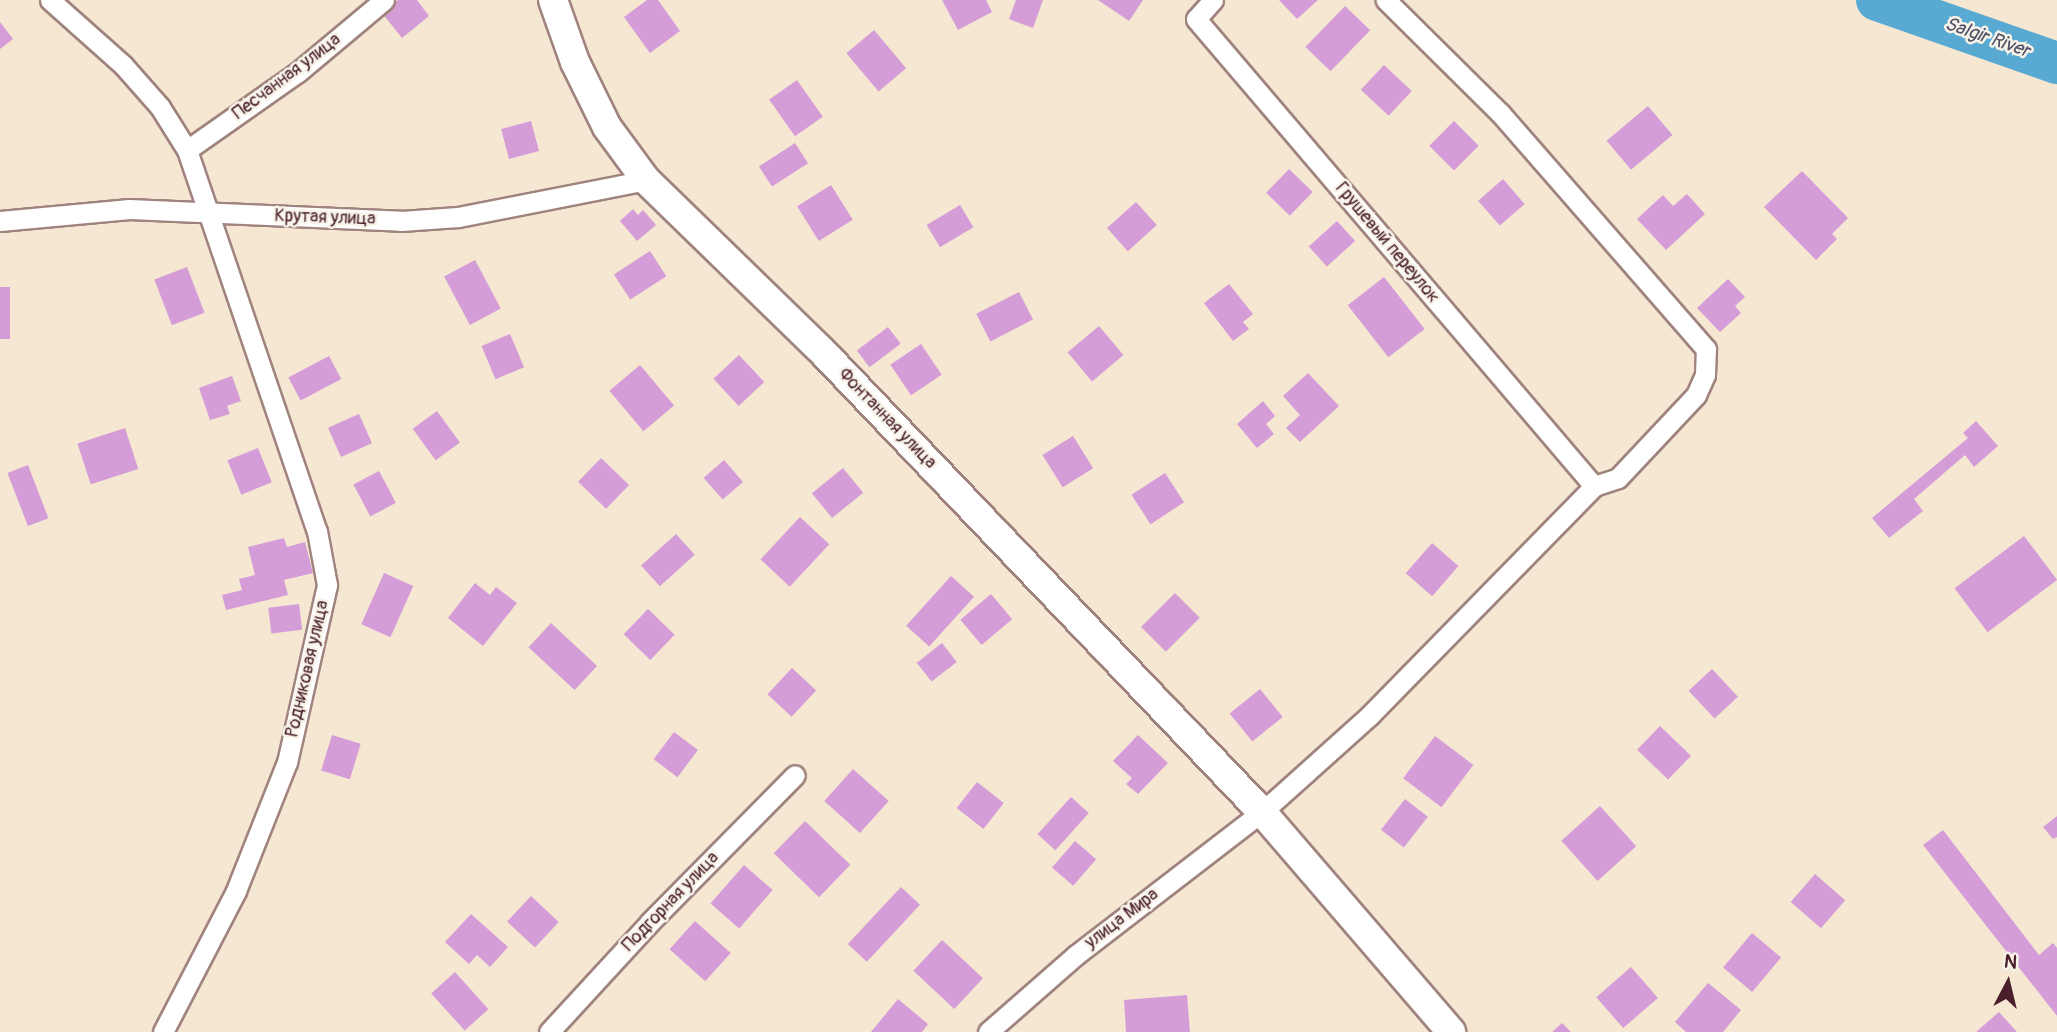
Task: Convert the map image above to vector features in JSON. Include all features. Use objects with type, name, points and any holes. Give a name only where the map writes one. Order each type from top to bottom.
[{"type":"main road","name":"Фонтанная улица","points":[[553,0],[575,62],[607,127],[646,180],[820,349],[1262,812],[1451,1032]]},
{"type":"street","points":[[50,0],[123,65],[160,107],[187,150],[206,214]]},
{"type":"street","name":"Песчанная улица","points":[[187,150],[298,72],[384,0]]},
{"type":"street","name":"Грушевый переулок","points":[[1213,0],[1196,19],[1594,486]]},
{"type":"street","name":"улица Мира","points":[[988,1032],[1076,955],[1262,812],[1370,715],[1594,486],[1618,478],[1696,395],[1705,375],[1706,349],[1500,113],[1386,0]]},
{"type":"street","name":"Крутая улица","points":[[0,221],[129,209],[413,221],[458,217],[646,180]]},
{"type":"street","name":"Родниковая улица","points":[[163,1032],[236,891],[287,762],[327,585],[317,531],[206,214]]},
{"type":"street","name":"Подгорная улица","points":[[549,1032],[650,922],[795,775]]},
{"type":"building","points":[[398,0],[417,0],[429,16],[402,38],[382,13]]},
{"type":"building","points":[[647,0],[658,0],[680,31],[650,53],[624,17]]},
{"type":"building","points":[[942,0],[986,0],[992,12],[958,30]]},
{"type":"building","points":[[1016,0],[1043,0],[1033,28],[1009,19]]},
{"type":"building","points":[[1098,0],[1143,0],[1129,21]]},
{"type":"building","points":[[1279,0],[1318,0],[1297,19]]},
{"type":"building","points":[[1345,6],[1370,30],[1331,71],[1305,47]]},
{"type":"building","points":[[0,22],[13,39],[0,49]]},
{"type":"building","points":[[874,30],[906,68],[879,91],[846,53]]},
{"type":"building","points":[[1384,65],[1412,91],[1389,116],[1361,90]]},
{"type":"building","points":[[797,80],[823,117],[795,136],[769,100]]},
{"type":"building","points":[[1648,106],[1672,135],[1631,170],[1607,141]]},
{"type":"building","points":[[531,121],[539,151],[509,159],[501,129]]},
{"type":"building","points":[[1454,121],[1479,146],[1454,170],[1429,146]]},
{"type":"building","points":[[795,143],[808,163],[772,187],[759,166]]},
{"type":"building","points":[[1289,169],[1313,192],[1290,216],[1266,193]]},
{"type":"building","points":[[1802,171],[1848,218],[1832,234],[1837,239],[1816,260],[1764,207]]},
{"type":"building","points":[[1503,179],[1525,204],[1500,226],[1478,201]]},
{"type":"building","points":[[831,185],[853,220],[819,241],[797,206]]},
{"type":"building","points":[[1687,194],[1705,214],[1666,250],[1637,219],[1663,195],[1673,206]]},
{"type":"building","points":[[1136,202],[1157,225],[1128,251],[1107,228]]},
{"type":"building","points":[[960,205],[973,227],[940,247],[927,225]]},
{"type":"building","points":[[633,209],[638,215],[643,210],[656,225],[637,241],[620,221]]},
{"type":"building","points":[[1337,221],[1355,241],[1327,266],[1309,246]]},
{"type":"building","points":[[650,251],[666,276],[630,300],[614,274]]},
{"type":"building","points":[[475,260],[501,309],[470,325],[444,276]]},
{"type":"building","points":[[187,267],[205,313],[172,325],[154,280]]},
{"type":"building","points":[[1384,277],[1425,329],[1388,357],[1348,305]]},
{"type":"building","points":[[1728,279],[1745,297],[1735,306],[1741,313],[1720,332],[1697,308]]},
{"type":"building","points":[[1229,284],[1253,314],[1243,322],[1249,329],[1233,341],[1204,303]]},
{"type":"building","points":[[0,287],[10,287],[10,339],[0,339]]},
{"type":"building","points":[[1019,292],[1033,320],[990,341],[976,314]]},
{"type":"building","points":[[1099,326],[1123,355],[1092,381],[1068,352]]},
{"type":"building","points":[[888,327],[901,344],[869,367],[857,350]]},
{"type":"building","points":[[510,334],[524,367],[496,379],[481,346]]},
{"type":"building","points":[[921,344],[942,375],[911,395],[890,365]]},
{"type":"building","points":[[739,355],[764,382],[739,406],[713,379]]},
{"type":"building","points":[[329,356],[341,379],[301,401],[288,378]]},
{"type":"building","points":[[640,365],[674,406],[643,431],[609,391]]},
{"type":"building","points":[[1308,373],[1339,406],[1300,442],[1286,428],[1300,415],[1283,396]]},
{"type":"building","points":[[232,376],[241,401],[227,406],[230,414],[210,420],[199,388]]},
{"type":"building","points":[[1263,401],[1275,416],[1266,424],[1274,434],[1257,448],[1237,424]]},
{"type":"building","points":[[437,411],[460,443],[436,460],[413,429]]},
{"type":"building","points":[[359,414],[372,443],[341,457],[328,428]]},
{"type":"building","points":[[1976,421],[1998,446],[1974,467],[1965,455],[1914,499],[1923,511],[1889,538],[1872,518],[1968,438],[1963,433]]},
{"type":"building","points":[[125,428],[138,469],[91,484],[77,443]]},
{"type":"building","points":[[1073,436],[1093,468],[1063,487],[1042,455]]},
{"type":"building","points":[[258,448],[272,482],[241,495],[227,460]]},
{"type":"building","points":[[601,458],[629,485],[606,509],[578,482]]},
{"type":"building","points":[[724,460],[743,482],[723,500],[704,478]]},
{"type":"building","points":[[28,465],[48,518],[28,526],[7,473]]},
{"type":"building","points":[[843,468],[863,493],[832,518],[812,493]]},
{"type":"building","points":[[379,471],[396,503],[370,516],[353,485]]},
{"type":"building","points":[[1165,473],[1184,502],[1151,524],[1131,495]]},
{"type":"building","points":[[800,517],[829,544],[790,587],[760,559]]},
{"type":"building","points":[[676,534],[695,555],[660,586],[641,565]]},
{"type":"building","points":[[2024,536],[2057,580],[1988,632],[1955,588]]},
{"type":"building","points":[[284,538],[287,547],[305,542],[313,573],[284,580],[288,595],[226,610],[222,595],[242,590],[239,579],[255,575],[248,547]]},
{"type":"building","points":[[1432,543],[1458,566],[1432,596],[1406,573]]},
{"type":"building","points":[[384,573],[413,586],[390,637],[361,624]]},
{"type":"building","points":[[951,576],[974,597],[929,647],[906,626]]},
{"type":"building","points":[[475,583],[490,595],[496,587],[517,603],[483,646],[448,618]]},
{"type":"building","points":[[1175,593],[1200,618],[1166,652],[1141,627]]},
{"type":"building","points":[[991,594],[1012,619],[982,645],[960,620]]},
{"type":"building","points":[[299,604],[302,630],[271,634],[268,608]]},
{"type":"building","points":[[648,609],[675,635],[650,660],[624,634]]},
{"type":"building","points":[[551,623],[597,666],[575,690],[528,647]]},
{"type":"building","points":[[942,643],[957,662],[932,682],[917,663]]},
{"type":"building","points":[[792,668],[816,691],[792,717],[767,694]]},
{"type":"building","points":[[1712,669],[1738,697],[1715,719],[1689,691]]},
{"type":"building","points":[[1260,689],[1283,717],[1252,742],[1230,714]]},
{"type":"building","points":[[1660,726],[1691,756],[1668,780],[1637,750]]},
{"type":"building","points":[[674,732],[698,750],[677,777],[654,759]]},
{"type":"building","points":[[332,735],[361,744],[350,779],[321,770]]},
{"type":"building","points":[[1138,735],[1168,763],[1138,794],[1126,784],[1132,778],[1113,761]]},
{"type":"building","points":[[1435,736],[1473,765],[1441,807],[1403,778]]},
{"type":"building","points":[[853,769],[889,801],[860,833],[824,801]]},
{"type":"building","points":[[977,782],[1004,803],[983,829],[957,808]]},
{"type":"building","points":[[1071,797],[1089,813],[1055,850],[1038,834]]},
{"type":"building","points":[[1405,799],[1428,817],[1404,848],[1381,830]]},
{"type":"building","points":[[1600,806],[1636,846],[1597,881],[1561,841]]},
{"type":"building","points":[[2057,816],[2057,837],[2053,839],[2043,827]]},
{"type":"building","points":[[805,821],[850,865],[819,897],[774,853]]},
{"type":"building","points":[[1943,830],[2039,955],[2053,943],[2057,948],[2057,1016],[1923,845]]},
{"type":"building","points":[[1075,841],[1096,859],[1073,886],[1052,867]]},
{"type":"building","points":[[744,865],[773,890],[739,928],[711,903]]},
{"type":"building","points":[[1815,874],[1845,900],[1821,928],[1791,902]]},
{"type":"building","points":[[901,887],[920,905],[867,962],[848,944]]},
{"type":"building","points":[[531,896],[559,922],[535,948],[507,922]]},
{"type":"building","points":[[471,914],[508,947],[490,967],[477,955],[469,964],[445,942]]},
{"type":"building","points":[[695,921],[731,953],[705,981],[670,949]]},
{"type":"building","points":[[1752,933],[1781,957],[1752,992],[1723,967]]},
{"type":"building","points":[[942,940],[983,978],[954,1009],[913,971]]},
{"type":"building","points":[[1631,967],[1658,998],[1623,1028],[1596,997]]},
{"type":"building","points":[[455,972],[488,1009],[465,1031],[431,993]]},
{"type":"building","points":[[1708,983],[1741,1010],[1723,1032],[1686,1032],[1675,1022]]},
{"type":"building","points":[[1187,995],[1190,1032],[1126,1032],[1124,1000]]},
{"type":"building","points":[[898,999],[928,1024],[922,1032],[871,1032]]},
{"type":"building","points":[[1999,1012],[2017,1032],[1976,1032]]},
{"type":"building","points":[[1562,1023],[1571,1032],[1552,1032]]},
{"type":"waterway","name":"Salgir River","points":[[1877,0],[2057,63]]}]
